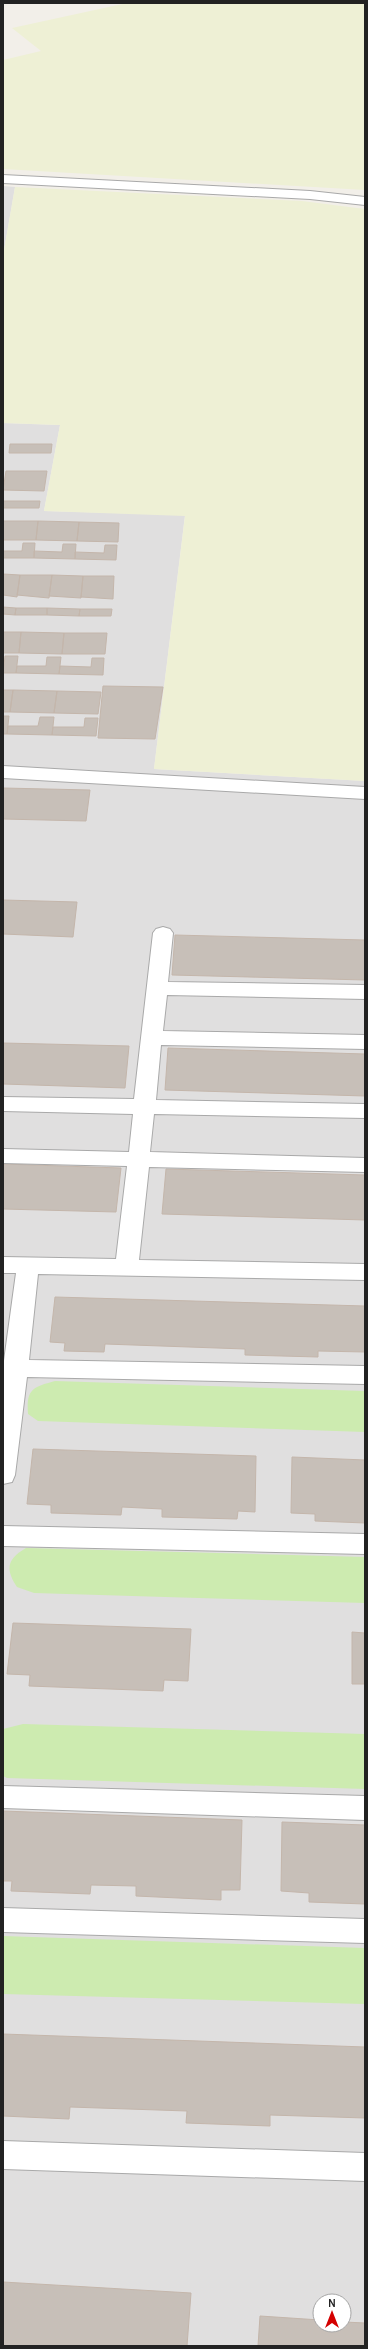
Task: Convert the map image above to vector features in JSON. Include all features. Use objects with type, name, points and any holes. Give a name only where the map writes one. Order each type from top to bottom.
[{"type":"street","points":[[3,179],[302,194],[365,201]]},
{"type":"street","points":[[3,772],[365,793]]},
{"type":"street","points":[[127,1267],[163,933]]},
{"type":"street","points":[[157,988],[365,992]]},
{"type":"street","points":[[152,1038],[365,1042]]},
{"type":"street","points":[[3,1104],[365,1111]]},
{"type":"street","points":[[3,1156],[365,1165]]},
{"type":"street","points":[[3,1265],[365,1272]]},
{"type":"street","points":[[3,1475],[28,1265]]},
{"type":"street","points":[[16,1368],[365,1375]]},
{"type":"street","points":[[3,1536],[365,1544]]},
{"type":"street","points":[[3,1796],[365,1808]]},
{"type":"street","points":[[3,1920],[365,1930]]},
{"type":"street","points":[[3,2155],[365,2168]]},
{"type":"shaded area","points":[[3,186],[15,187],[3,256]]},
{"type":"shaded area","points":[[3,423],[60,425],[44,511],[185,515],[154,769],[365,781],[365,2346],[3,2346]]},
{"type":"green space","points":[[127,3],[365,3],[365,190],[3,169],[3,60],[41,51],[12,28]]},
{"type":"green space","points":[[15,187],[302,201],[365,209],[365,781],[154,769],[185,516],[44,511],[60,425],[3,423],[3,256]]},
{"type":"green space","points":[[55,1381],[365,1391],[365,1432],[38,1421],[28,1414],[28,1399],[30,1394],[36,1387]]},
{"type":"green space","points":[[26,1548],[365,1557],[365,1603],[34,1593],[17,1587],[13,1581],[10,1570],[12,1560]]},
{"type":"green space","points":[[23,1724],[365,1734],[365,1789],[7,1778],[3,1776],[3,1729]]},
{"type":"green space","points":[[3,1936],[365,1948],[365,2004],[3,1994]]},
{"type":"building","points":[[10,444],[52,444],[51,453],[9,453]]},
{"type":"building","points":[[6,471],[47,471],[44,491],[3,490]]},
{"type":"building","points":[[3,501],[40,501],[39,508],[3,508]]},
{"type":"building","points":[[3,521],[38,521],[36,540],[3,540]]},
{"type":"building","points":[[38,521],[79,522],[77,541],[36,540]]},
{"type":"building","points":[[79,522],[119,523],[118,542],[77,541]]},
{"type":"building","points":[[23,543],[35,543],[34,558],[3,558],[3,551],[22,551]]},
{"type":"building","points":[[63,544],[76,544],[75,559],[34,558],[34,551],[62,552]]},
{"type":"building","points":[[105,545],[117,545],[116,560],[75,559],[75,552],[104,553]]},
{"type":"building","points":[[3,574],[20,575],[17,597],[3,595]]},
{"type":"building","points":[[20,575],[52,575],[49,598],[17,595]]},
{"type":"building","points":[[52,575],[83,576],[81,598],[49,596]]},
{"type":"building","points":[[83,576],[114,576],[113,599],[81,597]]},
{"type":"building","points":[[3,607],[16,608],[15,615],[3,614]]},
{"type":"building","points":[[16,608],[47,608],[47,615],[15,615]]},
{"type":"building","points":[[47,608],[80,609],[79,616],[47,615]]},
{"type":"building","points":[[80,609],[112,609],[111,616],[79,616]]},
{"type":"building","points":[[3,632],[21,632],[19,653],[3,653]]},
{"type":"building","points":[[21,632],[64,633],[62,654],[19,653]]},
{"type":"building","points":[[64,633],[107,633],[105,654],[62,654]]},
{"type":"building","points":[[5,656],[18,656],[16,673],[3,673]]},
{"type":"building","points":[[47,657],[61,657],[59,674],[16,673],[17,666],[46,666]]},
{"type":"building","points":[[92,658],[104,658],[103,675],[59,674],[60,666],[91,667]]},
{"type":"building","points":[[103,686],[163,687],[155,739],[98,738]]},
{"type":"building","points":[[3,690],[13,690],[10,712],[3,712]]},
{"type":"building","points":[[13,690],[57,691],[54,713],[10,712]]},
{"type":"building","points":[[57,691],[101,692],[98,714],[54,713]]},
{"type":"building","points":[[3,716],[9,716],[7,734],[3,734]]},
{"type":"building","points":[[40,717],[54,717],[52,735],[7,734],[8,726],[38,726]]},
{"type":"building","points":[[85,718],[98,718],[96,736],[52,735],[53,727],[84,727]]},
{"type":"building","points":[[3,788],[90,790],[86,821],[3,819]]},
{"type":"building","points":[[3,900],[77,902],[73,937],[3,934]]},
{"type":"building","points":[[175,935],[365,940],[365,980],[172,975]]},
{"type":"building","points":[[3,1043],[129,1046],[125,1088],[3,1084]]},
{"type":"building","points":[[168,1048],[365,1054],[365,1096],[165,1090]]},
{"type":"building","points":[[3,1164],[121,1168],[116,1212],[3,1209]]},
{"type":"building","points":[[166,1169],[365,1175],[365,1220],[162,1214]]},
{"type":"building","points":[[55,1297],[365,1306],[365,1352],[318,1351],[318,1357],[245,1355],[245,1349],[105,1344],[104,1352],[64,1351],[65,1343],[50,1342]]},
{"type":"building","points":[[33,1449],[256,1456],[255,1512],[238,1511],[237,1519],[162,1517],[162,1509],[122,1507],[121,1515],[51,1513],[51,1505],[27,1504]]},
{"type":"building","points":[[292,1457],[365,1460],[365,1523],[315,1521],[315,1514],[291,1513]]},
{"type":"building","points":[[13,1623],[191,1629],[188,1681],[164,1680],[163,1691],[29,1686],[30,1675],[7,1674]]},
{"type":"building","points":[[352,1632],[365,1633],[365,1684],[352,1684]]},
{"type":"building","points":[[3,1811],[242,1820],[240,1890],[221,1890],[221,1900],[136,1896],[136,1886],[91,1885],[90,1894],[11,1891],[12,1881],[3,1881]]},
{"type":"building","points":[[282,1822],[365,1825],[365,1904],[309,1902],[309,1893],[281,1891]]},
{"type":"building","points":[[3,2034],[365,2047],[365,2118],[270,2115],[270,2126],[186,2123],[187,2111],[70,2107],[69,2119],[3,2116]]},
{"type":"building","points":[[3,2282],[191,2293],[187,2346],[3,2346]]},
{"type":"building","points":[[260,2316],[312,2319],[312,2333],[352,2333],[352,2322],[365,2323],[365,2346],[258,2346]]}]
